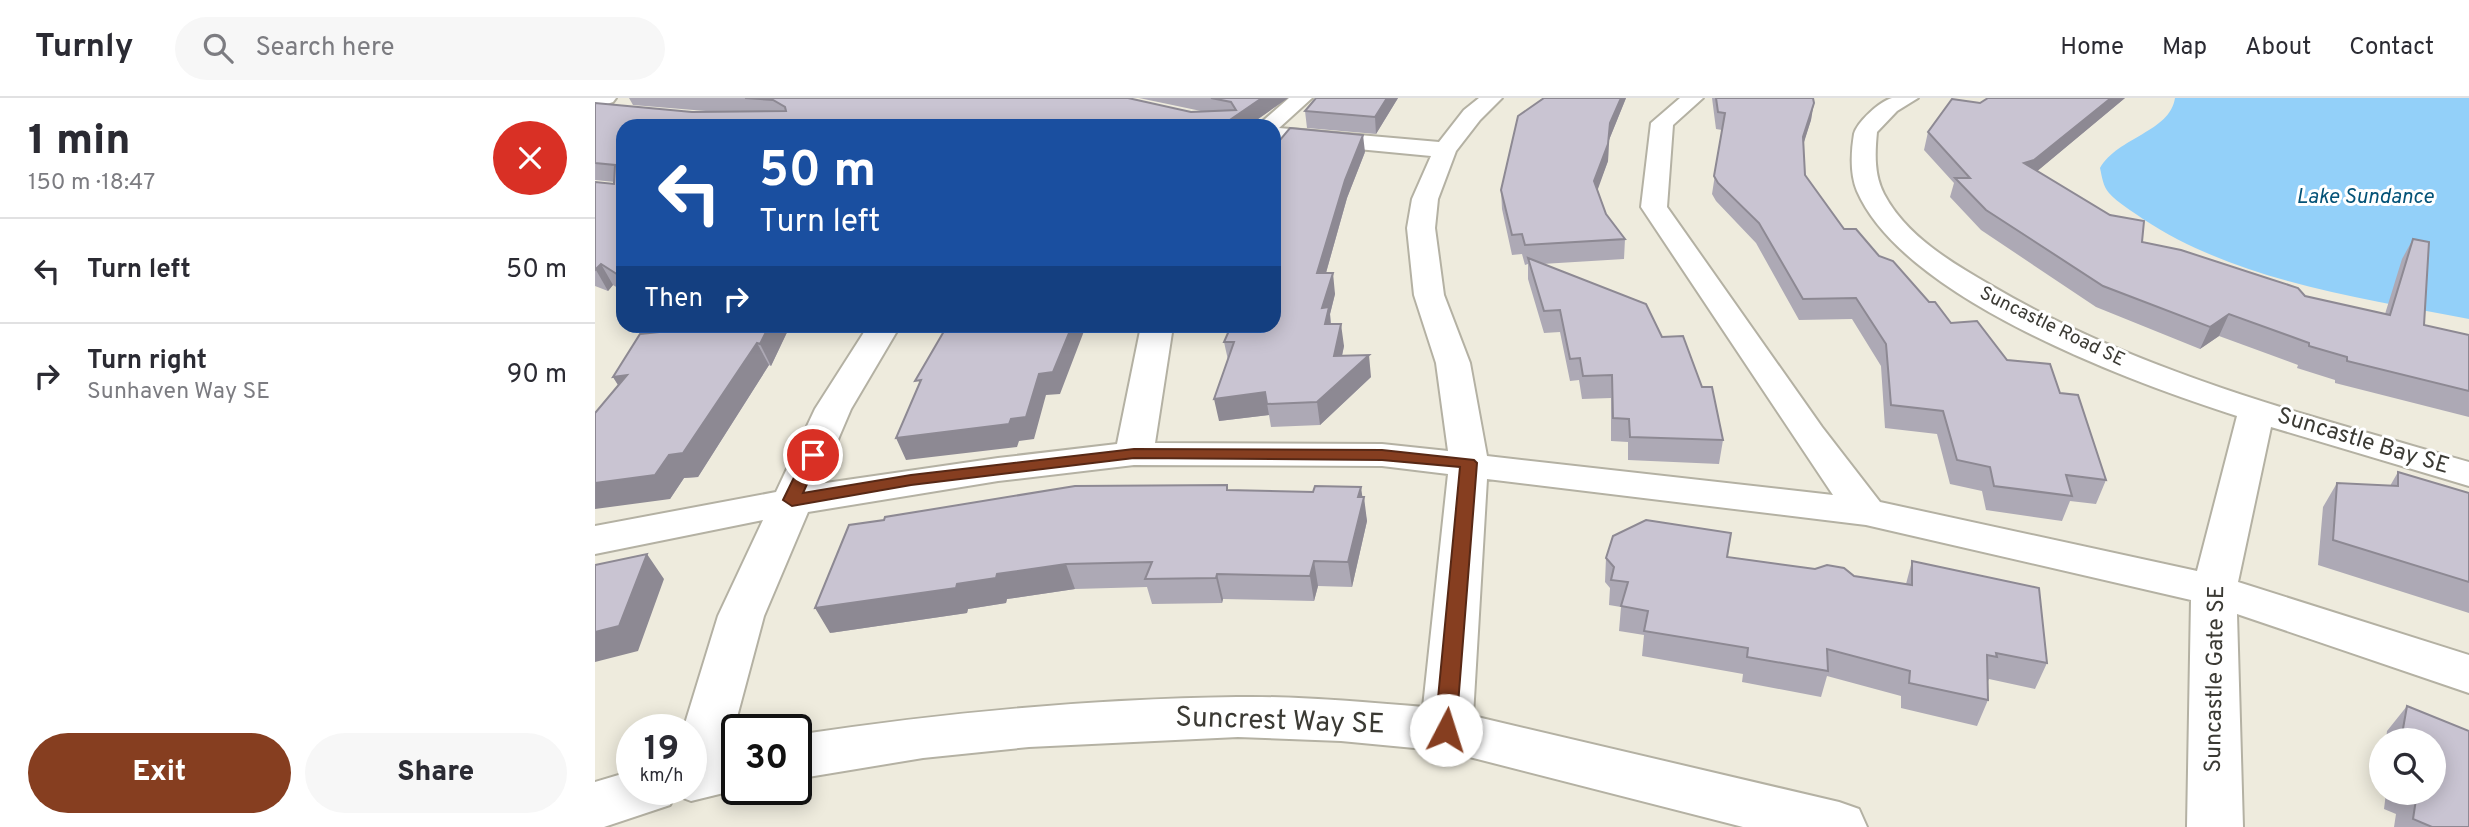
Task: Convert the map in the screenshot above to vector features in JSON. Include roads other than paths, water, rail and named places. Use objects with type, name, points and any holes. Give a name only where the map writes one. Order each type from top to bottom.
[{"type":"street","points":[[1276,119],[1302,98]]},
{"type":"street","points":[[1446,730],[1469,463],[1453,363],[1429,295],[1422,260],[1421,228],[1425,200],[1445,150],[1472,115],[1492,98]]},
{"type":"street","points":[[1693,98],[1662,123],[1654,206],[1809,435],[1866,513]]},
{"type":"street","name":"Suncastle Road SE","points":[[1908,98],[1891,107],[1866,130],[1864,176],[1881,210],[1917,248],[1976,291],[2067,339],[2149,373],[2257,410]]},
{"type":"street","points":[[595,102],[614,106]]},
{"type":"street","points":[[595,111],[614,106]]},
{"type":"street","points":[[1281,135],[1445,150]]},
{"type":"street","points":[[707,733],[741,616],[833,409],[880,333]]},
{"type":"street","points":[[1134,454],[1156,333]]},
{"type":"street","name":"Suncastle Bay SE","points":[[2257,410],[2469,474]]},
{"type":"street","name":"Suncastle Gate SE","points":[[2215,827],[2214,590],[2257,410]]},
{"type":"street","points":[[595,540],[792,500],[911,480],[1134,454],[1382,455],[1469,463],[1866,513],[2214,590],[2469,674]]},
{"type":"street","name":"Suncrest Way SE","points":[[812,754],[923,737],[1132,719],[1264,718],[1446,730],[1839,827]]},
{"type":"street","points":[[595,806],[616,800]]},
{"type":"water","name":"Lake Sundance","points":[[2175,98],[2469,98],[2469,319],[2343,294],[2259,272],[2218,258],[2180,240],[2121,204],[2107,190],[2100,168],[2108,157],[2164,119]]}]
